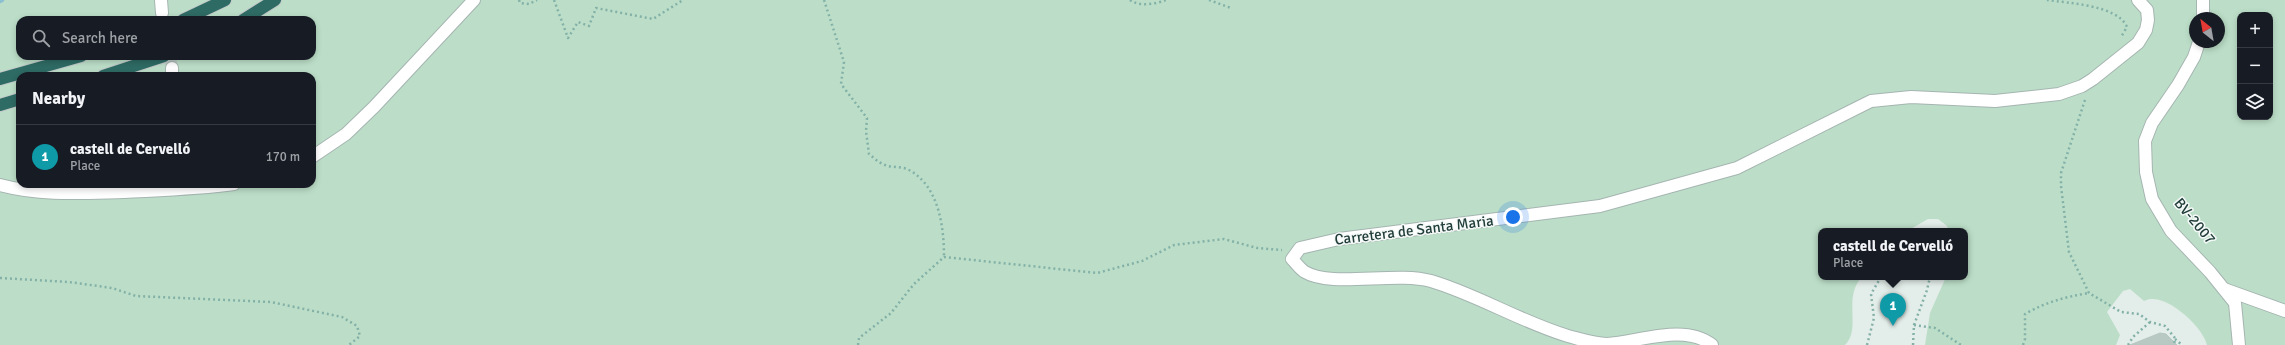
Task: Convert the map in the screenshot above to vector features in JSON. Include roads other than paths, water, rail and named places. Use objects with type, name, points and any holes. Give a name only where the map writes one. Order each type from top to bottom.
[{"type":"highway","points":[[191,16],[225,0]]},
{"type":"highway","points":[[249,16],[275,0]]},
{"type":"highway","points":[[25,72],[67,60]]},
{"type":"highway","points":[[115,72],[152,60]]},
{"type":"highway","points":[[0,79],[16,74]]},
{"type":"highway","points":[[0,105],[16,100]]},
{"type":"street","points":[[161,0],[162,13]]},
{"type":"street","points":[[316,154],[346,134],[374,107],[474,0]]},
{"type":"street","name":"Carretera de Santa Maria","points":[[1712,345],[1694,336],[1684,335],[1665,335],[1633,342],[1604,344],[1582,340],[1541,328],[1430,281],[1401,277],[1326,279],[1305,272],[1292,259],[1300,248],[1339,238],[1600,206],[1737,168],[1871,101],[1910,97],[1995,101],[2059,94],[2082,86],[2127,53],[2138,42],[2146,30],[2148,20],[2147,10],[2138,0]]},
{"type":"street","points":[[2203,0],[2203,12]]},
{"type":"street","name":"BV-2007","points":[[2197,48],[2194,58],[2178,85],[2152,123],[2145,141],[2146,172],[2152,199],[2171,231],[2235,303],[2239,345]]},
{"type":"street","points":[[0,185],[23,191],[56,194],[112,188],[174,190],[194,188]]},
{"type":"street","points":[[2224,290],[2285,311]]},
{"type":"tunnel","points":[[171,60],[172,68]]},
{"type":"place","name":"castell de Cervelló","points":[[1893,326]]}]
